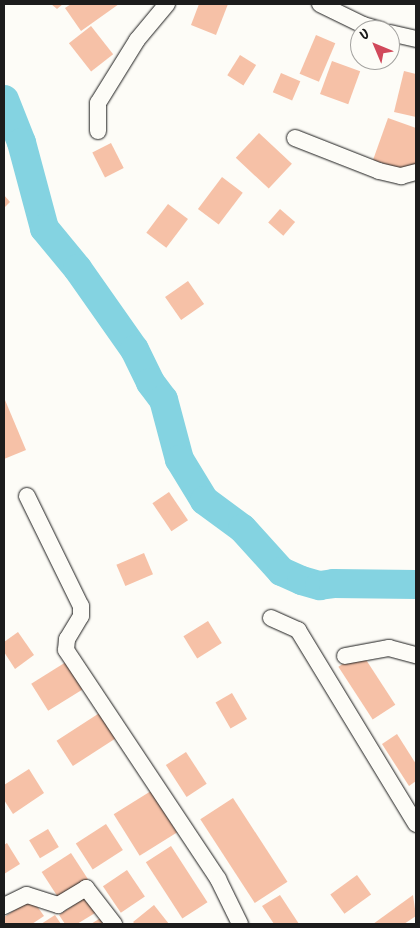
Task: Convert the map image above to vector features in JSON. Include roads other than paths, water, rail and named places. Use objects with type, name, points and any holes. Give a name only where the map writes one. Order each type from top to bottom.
[{"type":"street","points":[[98,131],[98,103],[137,40],[167,4]]},
{"type":"street","points":[[320,4],[353,20]]},
{"type":"street","points":[[400,35],[416,39]]},
{"type":"street","points":[[295,138],[380,171],[401,176],[416,172]]},
{"type":"street","points":[[27,496],[81,606],[81,616],[67,639],[66,650],[218,879],[240,924]]},
{"type":"street","points":[[271,618],[298,630],[317,666],[416,824]]},
{"type":"street","points":[[345,656],[389,648],[416,655]]},
{"type":"street","points":[[4,906],[27,895],[58,905],[86,888],[114,924]]},
{"type":"waterway","points":[[4,99],[21,142],[44,228],[77,268],[134,349],[150,382],[163,399],[179,459],[204,500],[242,528],[281,571],[301,580],[319,585],[333,583],[416,584]]}]
